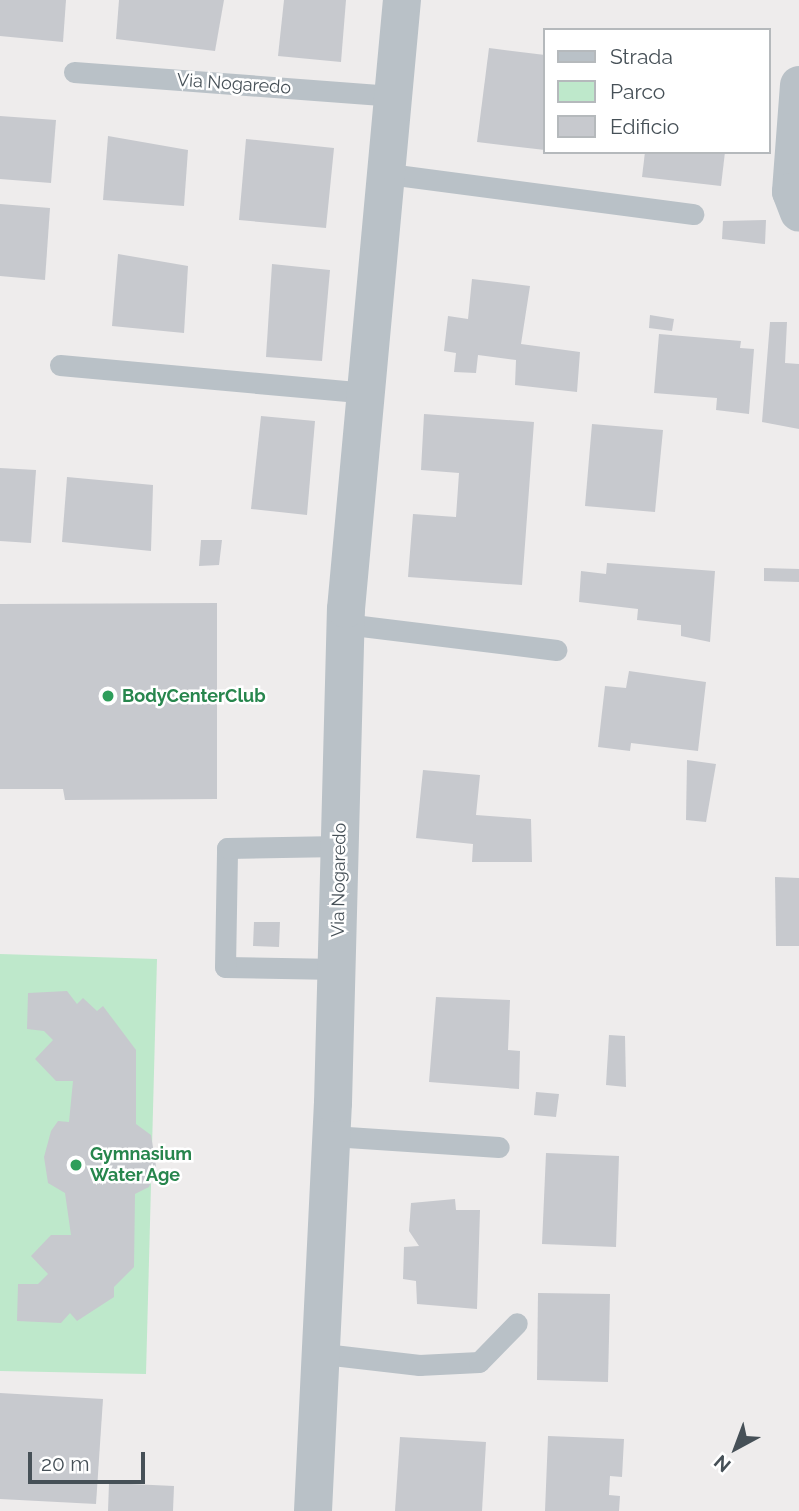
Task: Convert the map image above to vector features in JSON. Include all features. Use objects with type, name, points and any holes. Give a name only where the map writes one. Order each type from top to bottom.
[{"type":"street","name":"Via Nogaredo","points":[[313,1511],[324,1354],[332,1136],[345,624],[389,174],[402,0]]},
{"type":"street","points":[[799,85],[791,192],[799,213]]},
{"type":"lane","name":"Via Nogaredo","points":[[74,72],[395,96]]},
{"type":"lane","points":[[389,174],[693,214]]},
{"type":"lane","points":[[60,365],[367,393]]},
{"type":"lane","points":[[345,624],[555,650]]},
{"type":"lane","points":[[337,969],[225,967],[227,848],[340,846]]},
{"type":"lane","points":[[332,1136],[499,1147]]},
{"type":"lane","points":[[324,1354],[419,1365],[479,1362],[517,1323]]},
{"type":"green space","name":"Gymnasium Water Age","points":[[0,954],[157,959],[146,1374],[0,1371]]},
{"type":"building","points":[[0,0],[66,0],[63,42],[0,36]]},
{"type":"building","points":[[119,0],[224,0],[215,51],[116,39]]},
{"type":"building","points":[[284,0],[346,0],[341,62],[278,56]]},
{"type":"building","points":[[489,48],[544,55],[544,150],[477,142]]},
{"type":"building","points":[[0,116],[56,120],[51,183],[0,179]]},
{"type":"building","points":[[108,136],[188,150],[184,206],[103,200]]},
{"type":"building","points":[[246,139],[334,148],[326,228],[239,220]]},
{"type":"building","points":[[645,154],[725,154],[721,186],[642,177]]},
{"type":"building","points":[[0,204],[50,208],[45,280],[0,276]]},
{"type":"building","points":[[766,220],[765,244],[722,239],[723,221]]},
{"type":"building","points":[[118,254],[188,266],[184,333],[112,326]]},
{"type":"building","points":[[272,264],[330,270],[322,361],[266,357]]},
{"type":"building","points":[[472,279],[530,286],[521,344],[580,352],[577,392],[515,385],[516,360],[478,355],[476,373],[454,372],[456,353],[444,351],[448,316],[468,319]]},
{"type":"building","points":[[650,315],[674,319],[672,331],[649,328]]},
{"type":"building","points":[[770,322],[787,322],[785,363],[799,364],[799,429],[762,422]]},
{"type":"building","points":[[659,334],[741,341],[740,348],[754,349],[749,414],[716,410],[717,398],[654,393]]},
{"type":"building","points":[[424,414],[534,422],[522,585],[408,577],[413,514],[456,517],[459,473],[421,470]]},
{"type":"building","points":[[261,416],[315,421],[307,515],[251,509]]},
{"type":"building","points":[[592,424],[663,430],[655,512],[585,506]]},
{"type":"building","points":[[0,468],[36,470],[31,543],[0,541]]},
{"type":"building","points":[[67,477],[153,485],[151,551],[62,542]]},
{"type":"building","points":[[201,540],[222,540],[219,565],[199,566]]},
{"type":"building","points":[[607,563],[715,571],[710,642],[681,636],[681,625],[637,620],[638,609],[579,602],[581,571],[606,574]]},
{"type":"building","points":[[764,568],[799,569],[799,582],[764,581]]},
{"type":"building","name":"BodyCenterClub","points":[[217,603],[217,799],[65,800],[63,789],[0,789],[0,604]]},
{"type":"building","points":[[629,671],[706,682],[698,751],[631,743],[630,751],[598,747],[605,686],[626,688]]},
{"type":"building","points":[[687,760],[716,764],[706,822],[686,820]]},
{"type":"building","points":[[423,770],[480,775],[476,815],[531,819],[532,862],[472,862],[473,844],[416,838]]},
{"type":"building","points":[[775,877],[799,878],[799,946],[776,946]]},
{"type":"building","points":[[254,922],[280,922],[279,947],[253,946]]},
{"type":"building","points":[[67,991],[77,1004],[83,998],[97,1011],[103,1006],[136,1050],[136,1124],[151,1135],[156,1166],[149,1187],[135,1194],[134,1267],[114,1287],[114,1297],[77,1321],[70,1313],[61,1323],[17,1321],[18,1284],[38,1284],[48,1274],[31,1256],[51,1235],[71,1235],[65,1193],[48,1183],[44,1157],[51,1131],[58,1121],[69,1122],[73,1081],[56,1081],[35,1059],[53,1040],[44,1031],[27,1029],[28,993]]},
{"type":"building","points":[[436,997],[510,1000],[508,1050],[520,1051],[519,1089],[429,1082]]},
{"type":"building","points":[[609,1035],[625,1036],[626,1087],[606,1085]]},
{"type":"building","points":[[536,1092],[559,1094],[556,1117],[534,1115]]},
{"type":"building","points":[[546,1153],[619,1156],[616,1247],[542,1244]]},
{"type":"building","points":[[455,1199],[456,1210],[480,1210],[477,1309],[417,1304],[416,1281],[403,1279],[404,1247],[419,1246],[409,1231],[411,1203]]},
{"type":"building","points":[[538,1293],[610,1294],[608,1382],[537,1380]]},
{"type":"building","points":[[0,1393],[103,1399],[96,1504],[0,1499]]},
{"type":"building","points":[[548,1436],[624,1439],[622,1477],[610,1476],[609,1495],[620,1496],[619,1511],[545,1511]]},
{"type":"building","points":[[400,1437],[486,1442],[482,1511],[395,1511]]},
{"type":"building","points":[[109,1483],[174,1486],[173,1511],[108,1511]]},
{"type":"place","name":"BodyCenterClub","points":[[108,696]]},
{"type":"place","name":"Gymnasium Water Age","points":[[76,1165]]}]
